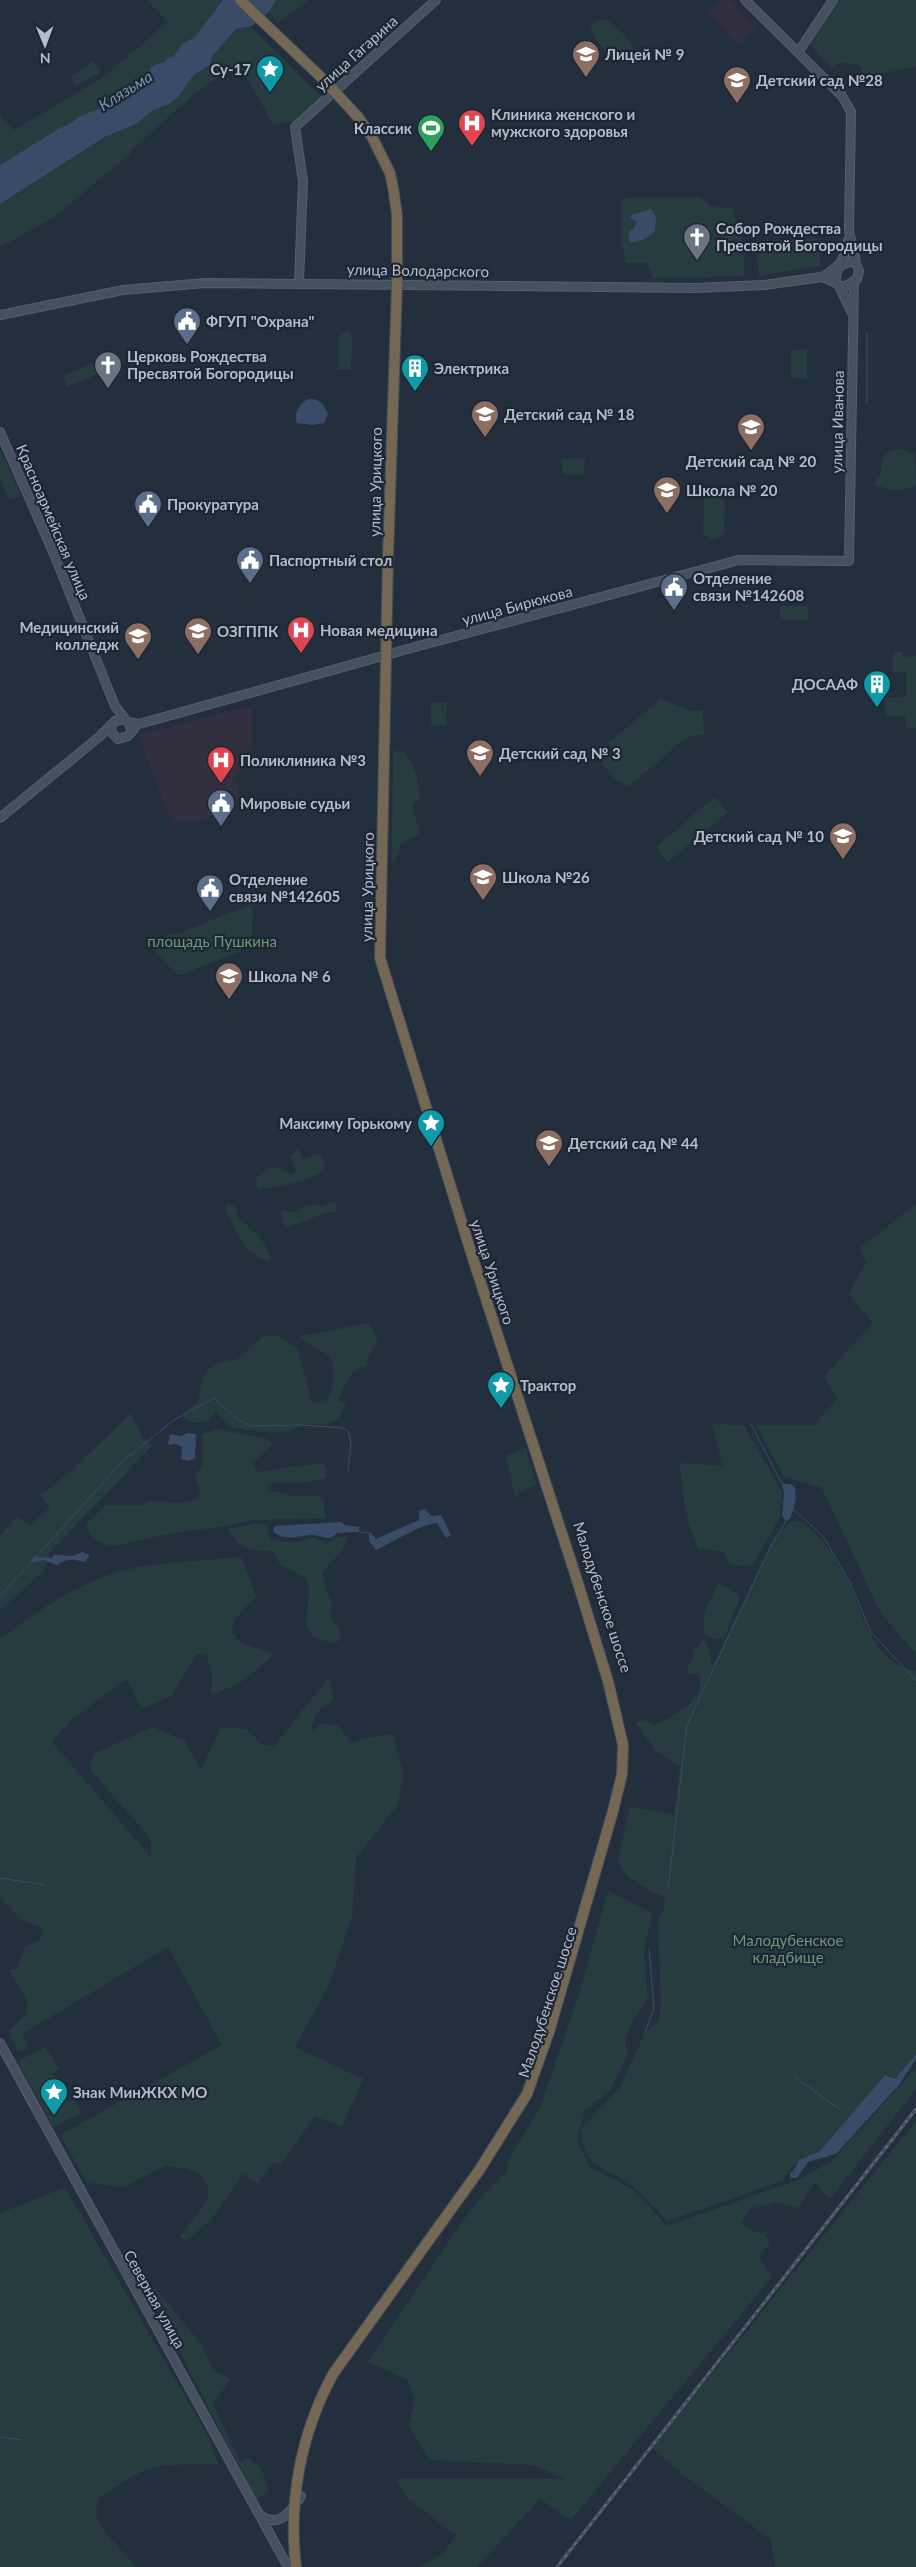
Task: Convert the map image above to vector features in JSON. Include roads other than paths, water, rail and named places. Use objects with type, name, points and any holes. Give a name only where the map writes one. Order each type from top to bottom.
[{"type":"highway","name":"улица Урицкого","points":[[240,0],[335,91],[358,117],[372,138],[390,173],[397,215],[397,284],[386,655],[381,950],[549,1486]]},
{"type":"highway","name":"Малодубенское шоссе","points":[[302,2567],[298,2525],[301,2496],[317,2421],[337,2379],[516,2126],[532,2096],[554,2034],[621,1806],[630,1759],[626,1726],[614,1680],[549,1486]]},
{"type":"highway","name":"Малодубенское шоссе","points":[[296,2567],[294,2508],[300,2466],[312,2420],[333,2374],[480,2169],[527,2094],[549,2032],[618,1790],[623,1759],[620,1728],[604,1666],[549,1486]]},
{"type":"street","name":"улица Гагарина","points":[[299,282],[303,181],[295,127],[436,0]]},
{"type":"street","points":[[745,0],[799,51],[842,96],[851,112],[850,234],[846,253],[839,266],[837,284],[850,306],[853,323]]},
{"type":"street","points":[[799,51],[832,0]]},
{"type":"street","points":[[822,276],[837,284],[846,286],[854,283],[859,275],[850,234]]},
{"type":"street","points":[[822,276],[839,266],[850,262],[856,263]]},
{"type":"street","name":"улица Володарского","points":[[0,315],[123,290],[205,283],[299,282],[718,287],[764,285],[822,276]]},
{"type":"street","name":"улица Иванова","points":[[849,561],[854,283]]},
{"type":"street","name":"Красноармейская улица","points":[[0,432],[54,554],[115,706]]},
{"type":"street","name":"улица Бирюкова","points":[[139,724],[739,560],[849,561]]},
{"type":"street","points":[[115,706],[126,721],[131,732]]},
{"type":"street","points":[[115,706],[110,732],[115,738]]},
{"type":"street","points":[[0,818],[99,737],[113,722],[126,721],[139,724]]},
{"type":"street","points":[[99,737],[125,739],[139,724]]},
{"type":"street","name":"Северная улица","points":[[0,2043],[288,2567]]},
{"type":"street","points":[[258,2513],[264,2518],[274,2521],[285,2517],[294,2508],[301,2496]]},
{"type":"water","points":[[223,0],[276,0],[269,12],[252,26],[236,29],[212,57],[210,65],[194,75],[178,97],[169,104],[152,111],[136,124],[105,137],[0,204],[0,165],[58,129],[73,122],[78,117],[100,108],[142,79],[154,65],[165,62],[168,58],[174,56],[182,44],[195,37]]},
{"type":"water","points":[[651,209],[656,217],[655,231],[645,239],[630,243],[628,233],[637,222],[630,218],[631,215]]},
{"type":"water","points":[[308,399],[321,402],[325,407],[328,414],[324,423],[312,425],[297,423],[296,415],[298,409]]},
{"type":"water","points":[[188,1433],[196,1434],[195,1458],[189,1461],[181,1459],[182,1447],[176,1444],[168,1445],[170,1434],[180,1436]]},
{"type":"water","points":[[782,1484],[790,1484],[795,1487],[796,1499],[790,1519],[786,1521],[782,1516],[784,1493]]},
{"type":"water","points":[[425,1509],[431,1516],[441,1515],[451,1535],[446,1538],[437,1523],[415,1530],[376,1550],[369,1541],[369,1534],[371,1533],[376,1539],[419,1520],[419,1511]]},
{"type":"water","points":[[341,1522],[345,1525],[359,1527],[359,1532],[337,1533],[331,1538],[314,1535],[289,1538],[279,1536],[274,1533],[273,1529],[275,1526]]},
{"type":"water","points":[[82,1552],[90,1555],[85,1562],[70,1560],[63,1561],[57,1565],[43,1560],[31,1563],[34,1557],[73,1556]]},
{"type":"water","points":[[916,2054],[916,2059],[898,2086],[836,2154],[808,2162],[797,2178],[790,2178],[790,2173],[794,2170],[799,2160],[820,2151],[885,2075],[895,2079]]},
{"type":"waterway","points":[[867,333],[867,404]]},
{"type":"waterway","points":[[0,1596],[123,1461],[174,1420],[214,1398],[238,1420],[251,1426],[302,1425],[343,1428],[348,1431],[351,1442],[348,1471]]},
{"type":"waterway","points":[[751,1424],[782,1484]]},
{"type":"waterway","points":[[793,1509],[823,1536],[849,1581],[871,1632],[916,1681]]},
{"type":"waterway","points":[[668,1889],[687,1725],[771,1546],[786,1521]]},
{"type":"waterway","points":[[359,1532],[371,1533]]},
{"type":"waterway","points":[[0,1878],[45,1885]]},
{"type":"waterway","points":[[645,2033],[654,2008],[649,1949]]},
{"type":"waterway","points":[[795,2077],[839,2109]]},
{"type":"waterway","points":[[0,2437],[22,2440]]},
{"type":"railway","points":[[557,2567],[916,2109]]},
{"type":"place","name":"Лицей № 9","points":[[586,78]]},
{"type":"place","name":"Су-17","points":[[270,93]]},
{"type":"place","name":"Детский сад №28","points":[[737,104]]},
{"type":"place","name":"Клиника женского и мужского здоровья","points":[[472,147]]},
{"type":"place","name":"Классик","points":[[431,152]]},
{"type":"place","name":"Собор Рождества Пресвятой Богородицы","points":[[697,261]]},
{"type":"place","name":"ФГУП \"Охрана\"","points":[[187,345]]},
{"type":"place","name":"Церковь Рождества Пресвятой Богородицы","points":[[108,389]]},
{"type":"place","name":"Электрика","points":[[415,392]]},
{"type":"place","name":"Детский сад № 18","points":[[485,438]]},
{"type":"place","name":"Детский сад № 20","points":[[751,451]]},
{"type":"place","name":"Школа № 20","points":[[667,514]]},
{"type":"place","name":"Прокуратура","points":[[148,528]]},
{"type":"place","name":"Паспортный стол","points":[[250,584]]},
{"type":"place","name":"Отделение связи №142608","points":[[674,611]]},
{"type":"place","name":"Новая медицина","points":[[301,654]]},
{"type":"place","name":"ОЗГППК","points":[[198,655]]},
{"type":"place","name":"Медицинский колледж","points":[[138,660]]},
{"type":"place","name":"ДОСААФ","points":[[877,708]]},
{"type":"place","name":"Детский сад № 3","points":[[480,777]]},
{"type":"place","name":"Поликлиника №3","points":[[221,784]]},
{"type":"place","name":"Мировые судьи","points":[[221,827]]},
{"type":"place","name":"Детский сад № 10","points":[[843,860]]},
{"type":"place","name":"Школа №26","points":[[483,901]]},
{"type":"place","name":"Отделение связи №142605","points":[[210,912]]},
{"type":"place","name":"Школа № 6","points":[[229,1000]]},
{"type":"place","name":"Максиму Горькому","points":[[431,1147]]},
{"type":"place","name":"Детский сад № 44","points":[[549,1167]]},
{"type":"place","name":"Трактор","points":[[501,1409]]},
{"type":"place","name":"Знак МинЖКХ МО","points":[[54,2116]]},
{"type":"water label","name":"Клязьма","points":[[125,90]]},
{"type":"park label","name":"площадь Пушкина","points":[[212,941]]},
{"type":"park label","name":"Малодубенское кладбище","points":[[788,1948]]}]
